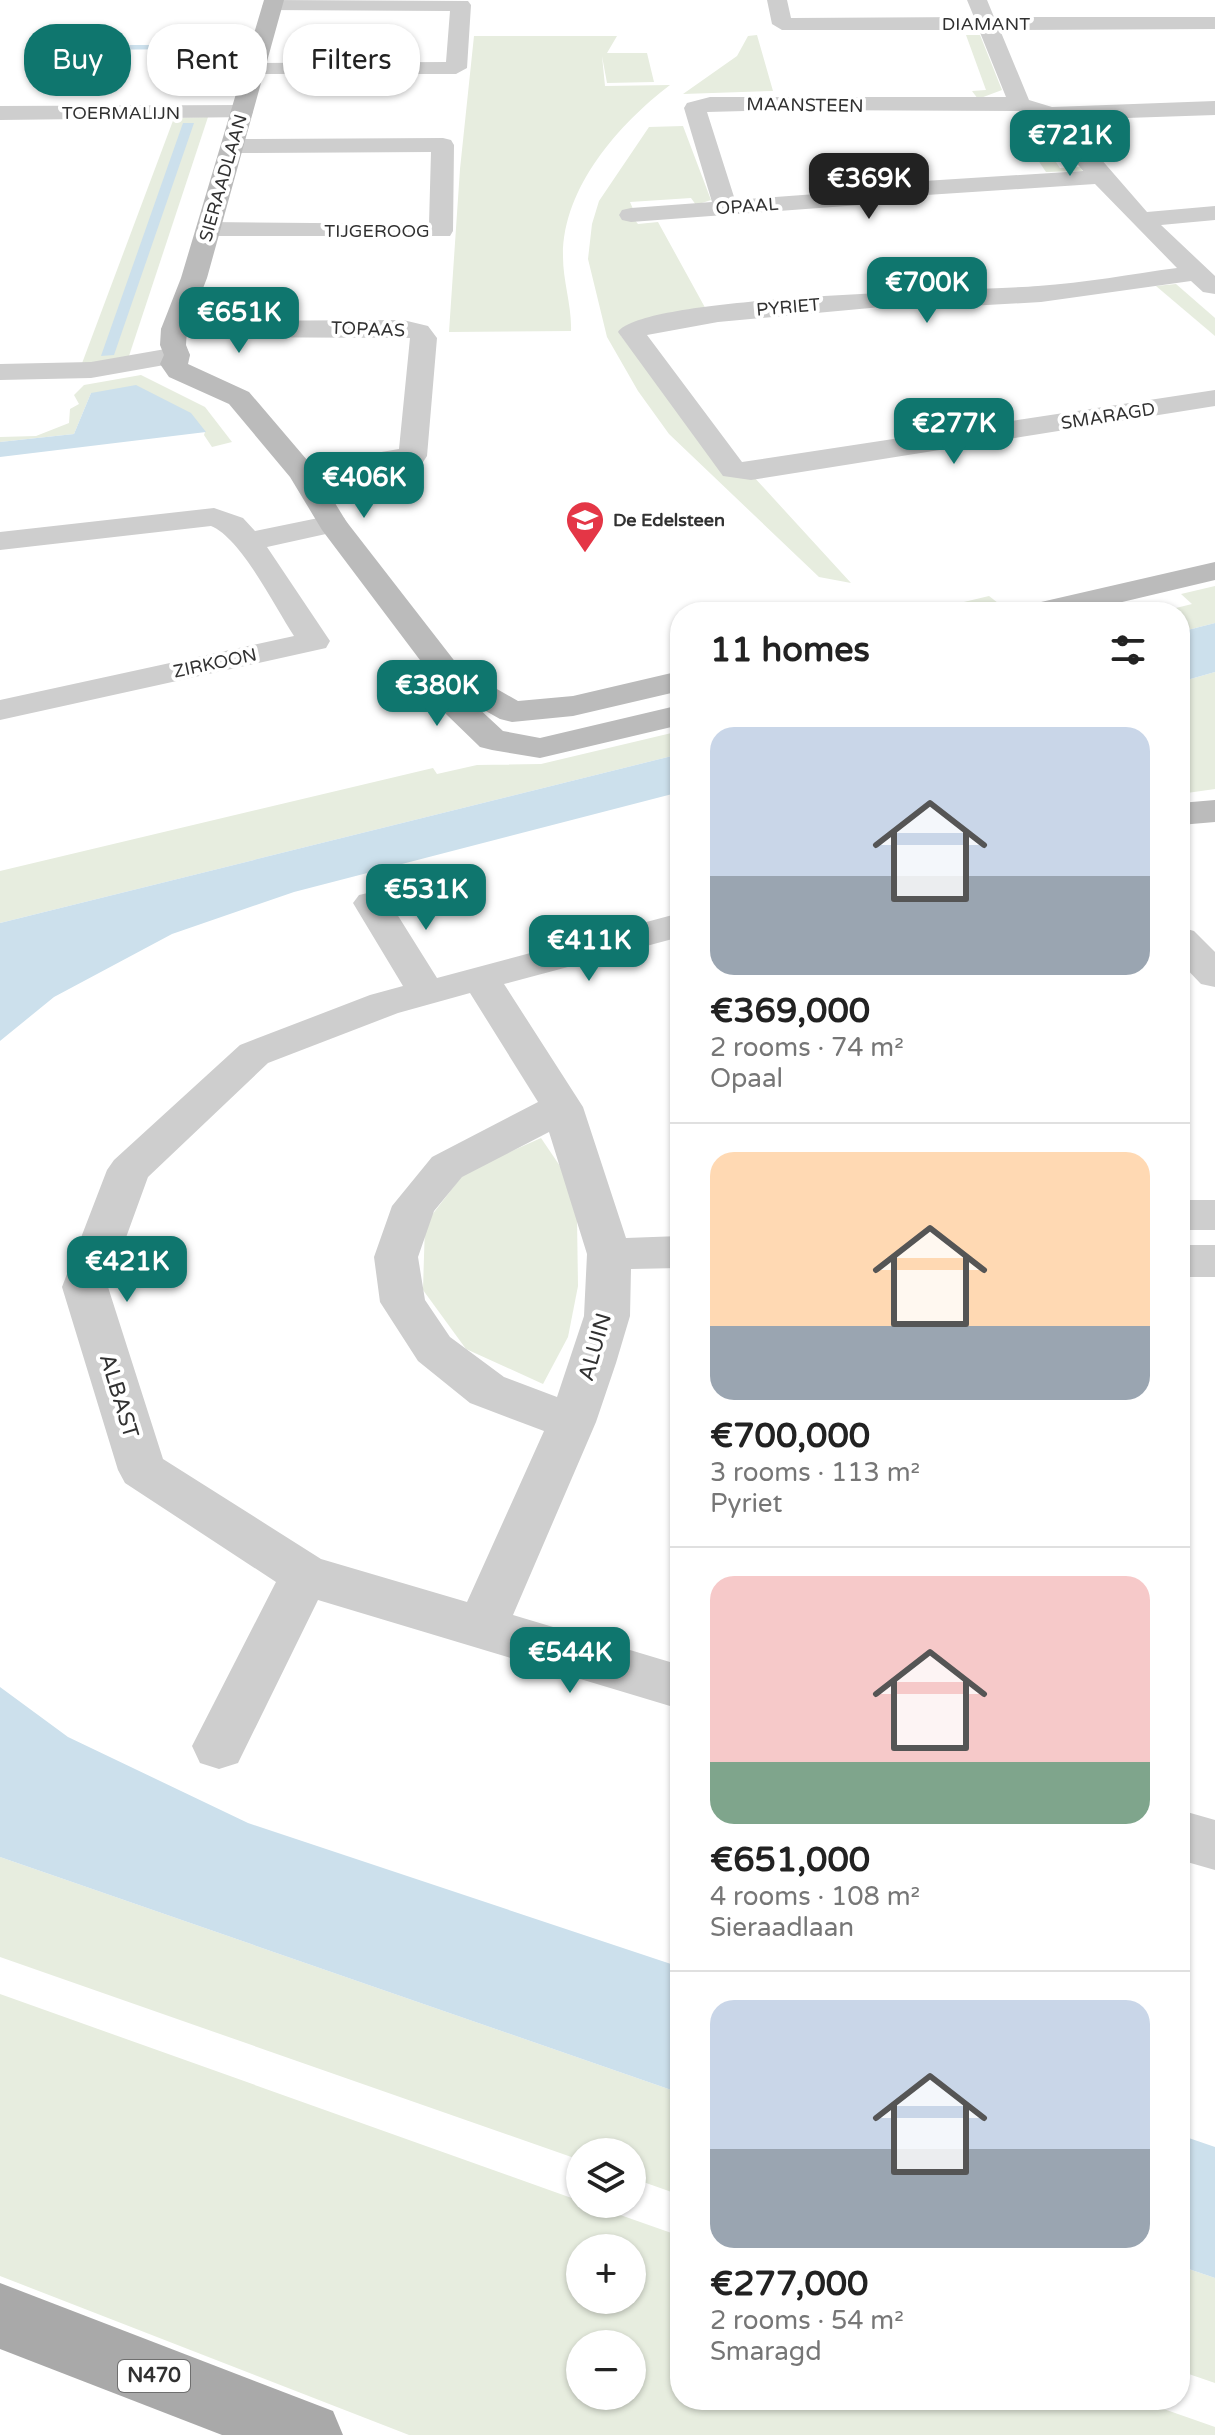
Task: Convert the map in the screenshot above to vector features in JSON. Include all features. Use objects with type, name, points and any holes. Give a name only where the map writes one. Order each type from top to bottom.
[{"type":"main road","name":"N470","points":[[0,2316],[309,2435]]},
{"type":"street","name":"DIAMANT","points":[[777,0],[782,24],[1215,23]]},
{"type":"street","points":[[977,0],[1020,104],[1050,114],[1215,108]]},
{"type":"street","points":[[1142,0],[1153,24]]},
{"type":"street","points":[[267,69],[456,68],[461,5],[273,3]]},
{"type":"street","name":"SIERAADLAAN","points":[[267,24],[273,3]]},
{"type":"street","name":"SIERAADLAAN","points":[[175,342],[246,96]]},
{"type":"street","name":"MAANSTEEN","points":[[726,208],[695,108],[710,104],[834,101],[870,106],[1020,104]]},
{"type":"street","name":"TOERMALIJN","points":[[0,113],[242,112]]},
{"type":"street","points":[[1050,114],[1141,220],[1206,281]]},
{"type":"street","name":"TIJGEROOG","points":[[208,229],[441,231],[443,145],[232,146]]},
{"type":"street","name":"OPAAL","points":[[631,215],[873,197],[893,190],[924,187],[1101,177]]},
{"type":"street","points":[[1141,220],[1215,213]]},
{"type":"street","name":"PYRIET","points":[[725,455],[631,332],[651,324],[718,314],[892,298],[933,300],[1206,281]]},
{"type":"street","name":"TOPAAS","points":[[175,342],[403,328],[419,332],[424,338],[413,456],[303,473]]},
{"type":"street","points":[[0,372],[81,371],[175,342],[174,364],[179,371],[239,398],[303,473],[333,524],[448,675],[458,707],[492,740],[540,748],[670,717]]},
{"type":"street","name":"SMARAGD","points":[[725,455],[733,470],[751,471],[1215,398]]},
{"type":"street","name":"ZIRKOON","points":[[0,541],[214,517],[232,524],[248,542],[314,641],[0,710]]},
{"type":"street","points":[[248,542],[333,524]]},
{"type":"street","points":[[1082,602],[1215,571]]},
{"type":"street","points":[[448,675],[512,712],[573,706],[670,683]]},
{"type":"street","points":[[1190,813],[1215,811]]},
{"type":"street","points":[[372,903],[427,994]]},
{"type":"street","name":"ALBAST","points":[[670,928],[384,1004],[254,1054],[129,1170],[85,1287],[142,1470],[305,1575],[670,1684]]},
{"type":"street","points":[[1190,949],[1215,975]]},
{"type":"street","name":"ALUIN","points":[[481,980],[562,1107],[609,1254],[607,1316],[572,1422],[481,1629]]},
{"type":"street","points":[[562,1107],[447,1167],[414,1206],[396,1257],[403,1302],[434,1349],[487,1390],[572,1422]]},
{"type":"street","points":[[1190,1215],[1215,1215]]},
{"type":"street","points":[[609,1254],[670,1252]]},
{"type":"street","points":[[1190,1261],[1215,1261]]},
{"type":"street","points":[[219,1746],[305,1575]]},
{"type":"street","points":[[1190,1838],[1215,1845]]},
{"type":"shaded area","points":[[757,35],[773,91],[683,94],[737,56],[748,36]]},
{"type":"shaded area","points":[[966,35],[980,35],[1002,90],[978,99],[972,91],[986,90]]},
{"type":"shaded area","points":[[474,36],[617,36],[607,53],[647,53],[654,82],[607,83],[602,56],[605,86],[670,85],[613,138],[583,183],[572,206],[565,231],[563,257],[571,331],[449,332],[460,169]]},
{"type":"shaded area","points":[[208,117],[128,359],[81,366],[174,118]]},
{"type":"shaded area","points":[[683,126],[711,200],[696,205],[691,198],[630,202],[633,209],[629,213],[638,224],[658,222],[708,313],[646,319],[624,329],[621,336],[732,475],[753,476],[851,583],[819,577],[669,434],[638,391],[607,337],[588,259],[592,224],[599,201],[649,127]]},
{"type":"shaded area","points":[[1033,128],[1060,168],[1081,167],[1082,171],[1046,172],[1017,129]]},
{"type":"shaded area","points":[[1176,284],[1215,318],[1215,336],[1156,286]]},
{"type":"shaded area","points":[[141,375],[205,407],[232,442],[212,447],[205,432],[91,393],[74,434],[0,442],[0,437],[36,436],[69,423],[70,409],[79,404],[74,395],[84,385]]},
{"type":"shaded area","points":[[1215,586],[1215,623],[1190,629],[1192,604],[1181,594]]},
{"type":"shaded area","points":[[989,596],[997,602],[964,602]]},
{"type":"shaded area","points":[[1215,672],[1215,789],[1190,793],[1190,679]]},
{"type":"shaded area","points":[[670,733],[670,756],[0,923],[0,871],[433,768],[437,774],[477,765],[541,764]]},
{"type":"shaded area","points":[[541,1138],[562,1169],[577,1219],[578,1286],[568,1337],[543,1384],[466,1349],[423,1290],[425,1224],[465,1172]]},
{"type":"shaded area","points":[[0,1857],[670,2090],[670,2191],[646,2183],[646,2138],[566,2138],[566,2155],[0,1957]]},
{"type":"shaded area","points":[[0,1994],[566,2196],[566,2218],[629,2218],[670,2232],[670,2410],[1167,2410],[1215,2427],[1215,2435],[409,2435],[0,2276]]},
{"type":"shaded area","points":[[1190,2269],[1215,2278],[1215,2383],[1190,2374]]},
{"type":"water","points":[[131,45],[147,45],[147,49],[131,50]]},
{"type":"water","points":[[183,123],[194,123],[114,355],[101,356]]},
{"type":"water","points":[[136,385],[191,413],[206,432],[0,457],[0,442],[74,434],[91,393]]},
{"type":"water","points":[[1215,623],[1215,672],[1190,679],[1190,629]]},
{"type":"water","points":[[670,756],[670,795],[294,892],[172,934],[54,997],[0,1041],[0,923]]},
{"type":"water","points":[[0,1687],[68,1737],[248,1823],[670,1964],[670,2090],[0,1857]]},
{"type":"water","points":[[1190,2138],[1215,2147],[1215,2278],[1190,2269]]},
{"type":"place","name":"De Edelsteen","points":[[585,554]]}]
